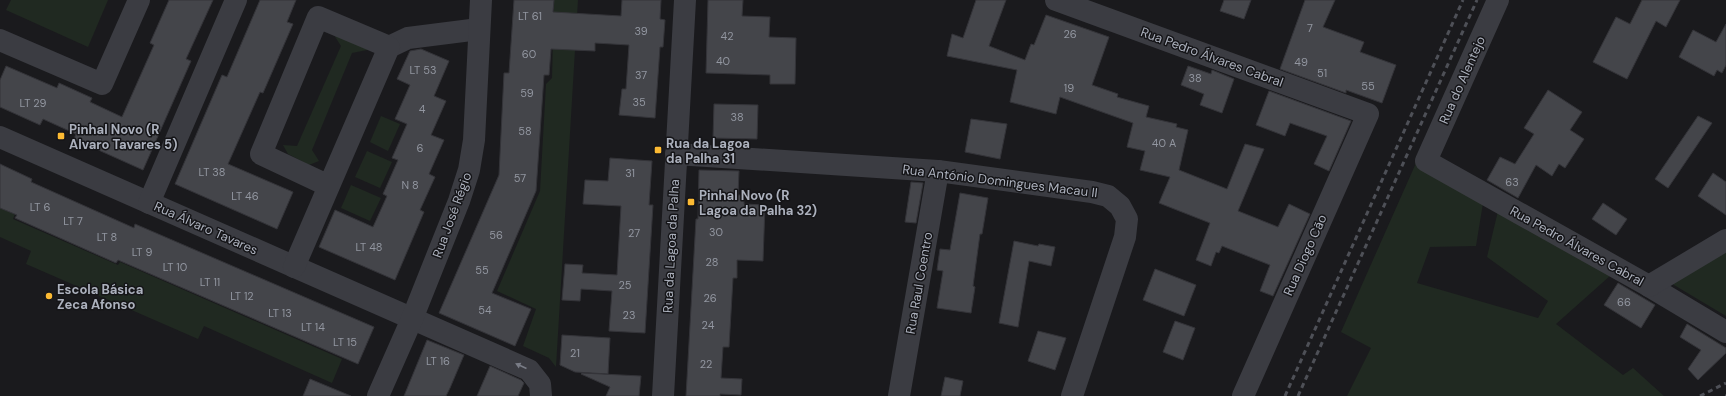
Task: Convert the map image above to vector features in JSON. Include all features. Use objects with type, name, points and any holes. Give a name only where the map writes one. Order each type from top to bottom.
[{"type":"street","points":[[0,40],[102,84],[139,0]]},
{"type":"street","points":[[149,203],[236,0]]},
{"type":"street","name":"Rua José Régio","points":[[378,396],[412,319],[459,201],[469,170],[474,140],[481,0]]},
{"type":"street","name":"Rua da Lagoa da Palha","points":[[663,396],[685,0]]},
{"type":"street","name":"Rua Pedro Álvares Cabral","points":[[1056,0],[1368,114]]},
{"type":"street","name":"Rua do Alentejo","points":[[1426,161],[1498,0]]},
{"type":"street","points":[[329,186],[261,154],[318,17],[389,47]]},
{"type":"street","points":[[294,267],[389,47],[408,38],[480,29]]},
{"type":"street","name":"Rua Diogo Cão","points":[[1243,396],[1368,114]]},
{"type":"street","name":"Rua Álvaro Tavares","points":[[0,136],[529,370],[540,384],[541,396]]},
{"type":"street","name":"Rua António Domingues Macau II","points":[[676,154],[938,171],[1092,192],[1108,196],[1120,206],[1127,219],[1125,237],[1072,396]]},
{"type":"street","name":"Rua Pedro Álvares Cabral","points":[[1426,161],[1649,286],[1726,332]]},
{"type":"street","name":"Rua Raul Coentro","points":[[899,396],[938,171]]},
{"type":"street","points":[[1649,286],[1726,240]]},
{"type":"shaded area","points":[[11,0],[108,0],[88,47],[6,10]]},
{"type":"shaded area","points":[[554,0],[578,0],[556,367],[549,358],[523,346],[536,309],[497,291],[540,191],[546,84],[552,78]]},
{"type":"shaded area","points":[[334,35],[365,42],[367,50],[352,53],[312,150],[319,161],[309,165],[288,154],[283,145],[297,146],[341,46]]},
{"type":"shaded area","points":[[381,116],[400,124],[388,151],[370,142]]},
{"type":"shaded area","points":[[367,151],[392,162],[380,188],[355,177]]},
{"type":"shaded area","points":[[1416,163],[1483,203],[1476,246],[1430,247],[1417,283],[1538,318],[1548,301],[1487,257],[1498,211],[1611,275],[1556,324],[1623,375],[1633,368],[1664,396],[1347,396],[1371,348],[1341,332]]},
{"type":"shaded area","points":[[351,185],[381,198],[370,221],[341,208]]},
{"type":"shaded area","points":[[0,208],[15,214],[13,219],[118,265],[120,262],[342,359],[332,383],[204,326],[198,339],[26,264],[31,251],[0,237]]},
{"type":"shaded area","points":[[1726,246],[1726,316],[1674,285],[1669,279]]},
{"type":"building","points":[[169,0],[213,0],[186,59],[191,61],[143,170],[74,139],[76,134],[43,119],[40,125],[0,107],[0,80],[6,66],[57,88],[59,83],[92,98],[90,102],[122,117],[154,45],[150,43]]},
{"type":"building","points":[[260,0],[296,0],[287,22],[293,24],[263,93],[260,92],[228,164],[293,192],[277,229],[175,184],[222,75],[227,77]]},
{"type":"building","points":[[514,0],[554,0],[553,12],[621,16],[622,0],[661,0],[660,19],[665,20],[663,47],[660,47],[655,118],[619,115],[622,89],[626,89],[629,45],[595,43],[595,51],[551,49],[549,75],[544,75],[536,191],[492,293],[531,309],[515,346],[439,313],[499,175],[504,73],[509,73]]},
{"type":"building","points":[[708,0],[743,0],[742,16],[770,17],[769,37],[796,38],[795,84],[770,84],[770,75],[706,73]]},
{"type":"building","points":[[976,0],[1006,0],[989,46],[1025,60],[1031,44],[1034,45],[1046,15],[1109,37],[1092,85],[1118,94],[1117,97],[1149,106],[1146,117],[1177,124],[1176,127],[1188,130],[1179,170],[1227,189],[1245,144],[1264,149],[1238,211],[1278,227],[1289,204],[1310,214],[1273,296],[1260,291],[1270,265],[1222,246],[1219,253],[1216,252],[1211,266],[1196,260],[1210,223],[1159,203],[1170,177],[1140,170],[1145,151],[1127,147],[1133,123],[1060,97],[1056,114],[1010,102],[1017,70],[947,56],[952,34],[963,38]]},
{"type":"building","points":[[1224,0],[1251,0],[1244,19],[1220,11]]},
{"type":"building","points":[[1305,0],[1335,0],[1323,27],[1364,42],[1360,52],[1396,65],[1382,103],[1346,90],[1346,93],[1280,69]]},
{"type":"building","points":[[1642,0],[1680,0],[1666,27],[1656,21],[1627,79],[1593,62],[1616,17],[1630,24]]},
{"type":"building","points":[[1726,24],[1726,65],[1722,73],[1717,70],[1714,76],[1679,57],[1693,30],[1716,42]]},
{"type":"building","points":[[421,49],[449,61],[434,96],[446,101],[431,135],[444,140],[429,174],[435,177],[420,210],[424,212],[395,280],[319,247],[335,210],[373,227],[387,196],[383,194],[398,160],[392,158],[407,124],[395,119],[410,85],[397,79],[410,51]]},
{"type":"building","points":[[1188,66],[1211,74],[1212,70],[1234,79],[1222,113],[1200,105],[1204,94],[1181,85]]},
{"type":"building","points":[[1548,90],[1582,112],[1570,130],[1584,139],[1565,168],[1559,164],[1552,176],[1536,165],[1518,198],[1487,180],[1500,157],[1515,164],[1534,134],[1524,128]]},
{"type":"building","points":[[1269,91],[1351,121],[1329,171],[1314,164],[1327,136],[1290,123],[1285,136],[1256,125]]},
{"type":"building","points":[[714,104],[758,105],[757,139],[713,138]]},
{"type":"building","points":[[1698,116],[1712,123],[1668,188],[1655,179]]},
{"type":"building","points":[[971,119],[1007,124],[1000,159],[965,152]]},
{"type":"building","points":[[610,158],[652,161],[649,205],[653,205],[645,333],[609,331],[612,291],[581,289],[580,301],[562,300],[565,264],[583,265],[582,273],[617,275],[621,206],[583,204],[585,180],[608,181]]},
{"type":"building","points":[[0,164],[32,179],[31,182],[134,228],[135,224],[374,327],[358,364],[118,260],[116,263],[15,218],[17,215],[0,208]]},
{"type":"building","points":[[699,170],[739,171],[738,195],[744,195],[744,204],[765,205],[763,261],[737,260],[737,278],[733,278],[729,347],[723,347],[721,378],[742,379],[741,395],[720,394],[720,396],[686,396],[696,219],[698,219]]},
{"type":"building","points":[[1713,173],[1726,182],[1726,215],[1698,196]]},
{"type":"building","points":[[911,182],[923,183],[916,223],[905,222]]},
{"type":"building","points":[[960,193],[988,198],[982,234],[980,234],[971,313],[937,308],[943,271],[937,270],[940,249],[950,250]]},
{"type":"building","points":[[1603,203],[1627,219],[1616,235],[1592,219]]},
{"type":"building","points":[[1014,241],[1038,246],[1039,244],[1055,247],[1051,266],[1029,261],[1018,327],[999,323]]},
{"type":"building","points":[[1155,269],[1196,285],[1184,316],[1143,300]]},
{"type":"building","points":[[1618,283],[1655,305],[1641,328],[1604,305]]},
{"type":"building","points":[[1175,321],[1195,328],[1183,360],[1163,352]]},
{"type":"building","points":[[1687,324],[1726,348],[1726,353],[1698,380],[1688,369],[1701,350],[1680,337]]},
{"type":"building","points":[[1038,331],[1066,338],[1055,370],[1028,361]]},
{"type":"building","points":[[562,335],[610,338],[608,374],[575,372],[560,365]]},
{"type":"building","points":[[427,340],[464,355],[446,396],[404,396]]},
{"type":"building","points":[[490,366],[521,380],[524,383],[518,396],[477,396]]},
{"type":"building","points":[[581,374],[641,376],[639,396],[606,396],[610,387]]},
{"type":"building","points":[[945,377],[963,381],[960,396],[941,396]]},
{"type":"building","points":[[310,379],[351,396],[303,396]]},
{"type":"railway","points":[[1285,396],[1463,0]]},
{"type":"railway","points":[[1298,396],[1477,0]]},
{"type":"railway","points":[[1700,396],[1726,383]]},
{"type":"place","name":"Pinhal Novo (R Alvaro Tavares 5)","points":[[61,136]]},
{"type":"place","name":"Rua da Lagoa da Palha 31","points":[[658,150]]},
{"type":"place","name":"Pinhal Novo (R Lagoa da Palha 32)","points":[[691,202]]},
{"type":"place","name":"Escola Básica Zeca Afonso","points":[[49,296]]}]
